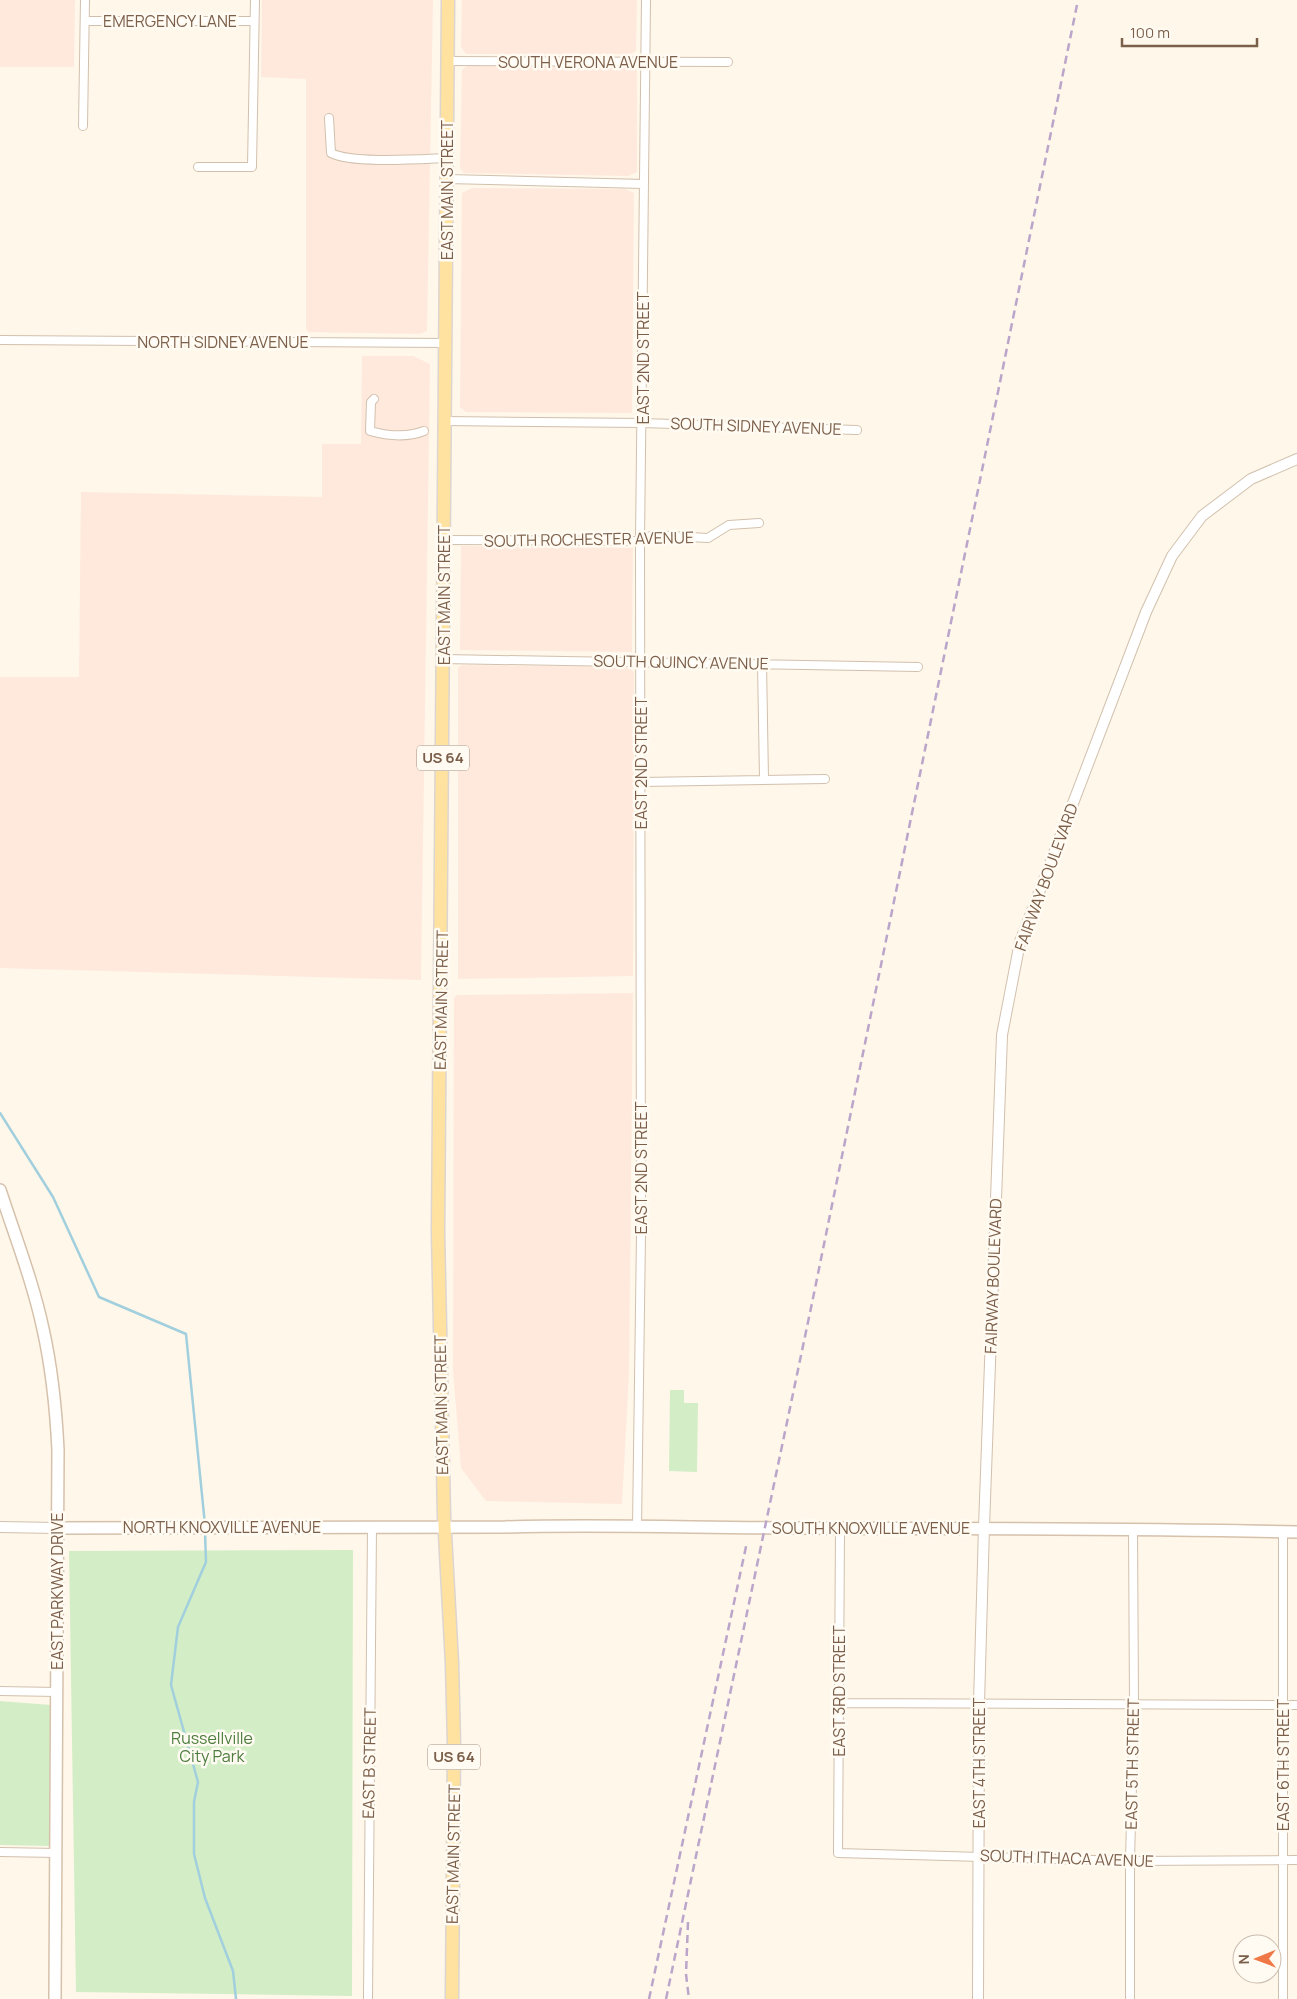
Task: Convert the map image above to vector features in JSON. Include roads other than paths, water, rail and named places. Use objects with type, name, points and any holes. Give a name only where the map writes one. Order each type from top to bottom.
[{"type":"main road","name":"EAST MAIN STREET","points":[[448,0],[438,1232],[444,1527],[452,1663],[454,1744],[452,1999]]},
{"type":"main road","name":"EAST PARKWAY DRIVE","points":[[0,1190],[32,1286],[50,1365],[57,1413],[55,1999]]},
{"type":"main road","name":"SOUTH KNOXVILLE AVENUE","points":[[444,1527],[556,1525],[1297,1532]]},
{"type":"main road","name":"NORTH KNOXVILLE AVENUE","points":[[57,1528],[444,1527]]},
{"type":"street","points":[[83,126],[85,0]]},
{"type":"street","points":[[198,168],[252,167],[254,0]]},
{"type":"street","name":"EAST 2ND STREET","points":[[637,1526],[641,1235],[640,541],[643,423],[646,0]]},
{"type":"street","name":"EMERGENCY LANE","points":[[85,21],[254,20]]},
{"type":"street","name":"SOUTH VERONA AVENUE","points":[[448,60],[728,62]]},
{"type":"street","points":[[329,118],[331,153],[339,157],[358,159],[447,158]]},
{"type":"street","points":[[447,180],[644,184]]},
{"type":"street","name":"NORTH SIDNEY AVENUE","points":[[0,340],[446,343]]},
{"type":"street","points":[[374,399],[371,402],[370,431],[399,436],[413,436],[424,431]]},
{"type":"street","name":"SOUTH SIDNEY AVENUE","points":[[445,421],[643,423],[856,430]]},
{"type":"street","name":"FAIRWAY BOULEVARD","points":[[984,1528],[1002,1036],[1020,942],[1146,612],[1172,556],[1202,516],[1251,479],[1297,459]]},
{"type":"street","name":"SOUTH ROCHESTER AVENUE","points":[[444,540],[640,541],[653,536],[708,538],[729,525],[759,523]]},
{"type":"street","name":"SOUTH QUINCY AVENUE","points":[[443,659],[918,667]]},
{"type":"street","points":[[762,663],[764,779]]},
{"type":"street","points":[[641,782],[825,778]]},
{"type":"street","name":"NORTH KNOXVILLE AVENUE","points":[[0,1527],[57,1528]]},
{"type":"street","name":"EAST B STREET","points":[[368,1999],[372,1527]]},
{"type":"street","name":"EAST 3RD STREET","points":[[838,1853],[840,1528]]},
{"type":"street","name":"EAST 4TH STREET","points":[[978,1999],[978,1855],[984,1528]]},
{"type":"street","name":"EAST 5TH STREET","points":[[1130,1999],[1130,1860],[1134,1704],[1133,1529]]},
{"type":"street","name":"EAST 6TH STREET","points":[[1283,1532],[1283,1999]]},
{"type":"street","points":[[0,1690],[57,1692]]},
{"type":"street","points":[[839,1703],[1297,1705]]},
{"type":"street","points":[[0,1852],[56,1853]]},
{"type":"street","name":"SOUTH ITHACA AVENUE","points":[[838,1853],[1130,1860],[1297,1860]]},
{"type":"waterway","points":[[0,1113],[53,1197],[99,1297],[186,1334],[205,1525]]},
{"type":"waterway","points":[[205,1531],[206,1562],[178,1627],[171,1685],[198,1782],[194,1802],[194,1854],[205,1898],[233,1971],[236,1999]]},
{"type":"railway","points":[[666,1999],[812,1303],[1078,0]]},
{"type":"railway","points":[[649,1999],[747,1542]]},
{"type":"railway","points":[[688,1922],[686,1974],[689,1999]]},
{"type":"park label","name":"Russellville City Park","points":[[212,1747]]}]
